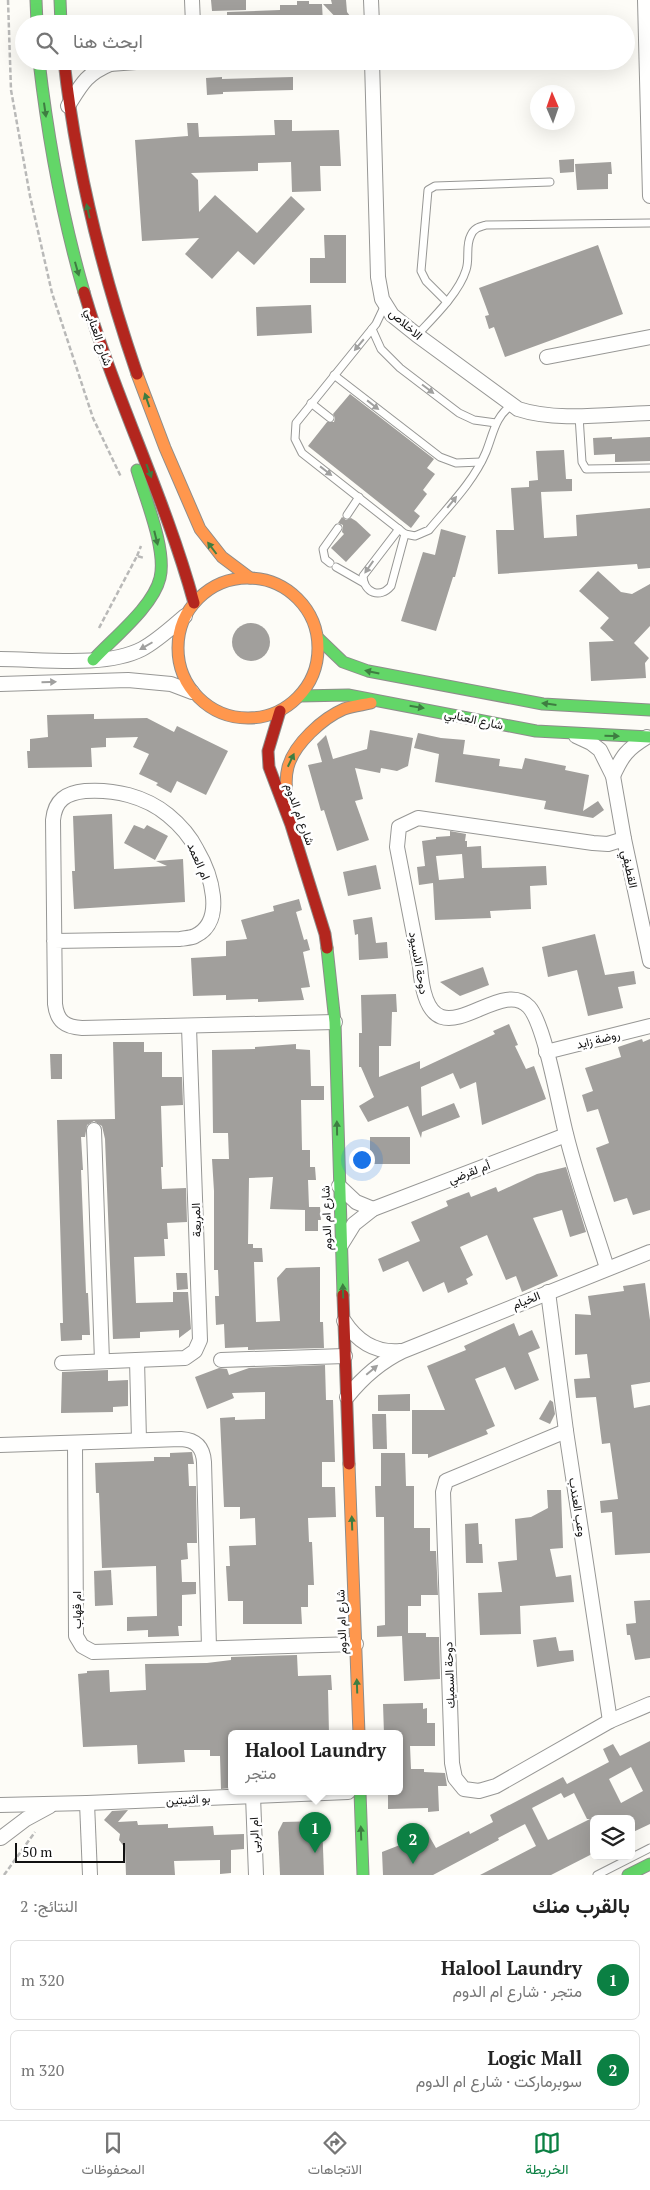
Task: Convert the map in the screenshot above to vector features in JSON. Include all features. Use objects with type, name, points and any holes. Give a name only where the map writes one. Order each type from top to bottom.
[{"type":"street","points":[[36,0],[37,15]]},
{"type":"street","points":[[60,0],[61,15]]},
{"type":"street","points":[[192,0],[193,15]]},
{"type":"street","points":[[371,0],[372,15]]},
{"type":"street","points":[[645,0],[650,196]]},
{"type":"street","name":"شارع العنابي","points":[[40,70],[50,145],[69,240],[97,332],[183,562],[194,603]]},
{"type":"street","name":"شارع العنابي","points":[[65,70],[68,106],[83,189],[103,270],[154,421],[200,529],[209,545],[218,556],[250,578]]},
{"type":"street","points":[[68,106],[87,77],[96,70]]},
{"type":"street","name":"الاخلاص","points":[[372,70],[378,277],[382,299],[392,315],[512,405],[534,414],[650,413]]},
{"type":"street","points":[[547,357],[650,337]]},
{"type":"street","points":[[93,660],[151,596],[160,577],[161,562],[135,464],[130,422]]},
{"type":"street","points":[[0,684],[128,680],[171,684],[192,692],[211,708],[233,717],[249,719],[264,717],[280,711],[300,696],[312,679],[318,659],[318,638],[310,615],[295,595],[282,586],[266,580],[250,578],[234,579],[219,584],[205,592],[185,616],[179,632],[177,647],[179,663],[184,678],[192,692]]},
{"type":"street","points":[[0,659],[93,660],[126,656],[141,649],[185,616]]},
{"type":"street","points":[[318,638],[343,662],[368,671],[542,704],[650,710]]},
{"type":"street","name":"شارع العنابي","points":[[300,696],[348,696],[536,731],[648,737]]},
{"type":"street","points":[[291,825],[285,777],[289,761],[294,754],[303,742],[333,715],[354,706],[382,702]]},
{"type":"street","name":"شارع ام الدوم","points":[[280,711],[268,751],[269,767],[291,825],[324,934],[335,1022],[358,1730]]},
{"type":"street","name":"القطيفي","points":[[570,734],[591,743],[600,750],[613,776],[624,839],[650,961]]},
{"type":"street","points":[[613,776],[622,756],[634,745],[648,737]]},
{"type":"street","name":"ام العمد","points":[[54,941],[180,939],[195,936],[207,926],[213,912],[212,896],[208,875],[197,849],[184,830],[160,810],[147,802],[125,794],[101,790],[68,794],[59,800],[54,810],[53,820],[54,941],[55,1004],[56,1014],[62,1023],[71,1028],[82,1028],[335,1022]]},
{"type":"street","name":"دوحة الاسيود","points":[[607,1268],[566,1135],[546,1052],[535,1019],[529,1007],[516,1000],[501,1002],[457,1018],[441,1017],[426,1005],[421,986],[420,966],[397,846],[399,827],[418,818],[592,843],[608,844],[624,839]]},
{"type":"street","name":"المربعة","points":[[62,1363],[185,1358],[195,1351],[200,1340],[189,1026]]},
{"type":"street","name":"روضة زايد","points":[[546,1052],[650,1026]]},
{"type":"street","points":[[94,1130],[102,1361]]},
{"type":"street","name":"أم لقرضي","points":[[341,1245],[354,1224],[373,1209],[566,1135]]},
{"type":"street","points":[[339,1186],[356,1202],[373,1209]]},
{"type":"street","name":"الخيام","points":[[347,1397],[367,1374],[390,1357],[650,1252]]},
{"type":"street","name":"وعب العندب","points":[[548,1292],[566,1431],[610,1721]]},
{"type":"street","name":"الخيام","points":[[344,1321],[356,1337],[364,1343],[383,1350],[404,1351]]},
{"type":"street","points":[[221,1360],[346,1356]]},
{"type":"street","points":[[137,1360],[139,1440]]},
{"type":"street","name":"دوحة السميك","points":[[566,1431],[446,1481],[443,1492],[452,1762],[455,1778],[464,1789],[478,1791],[496,1786],[610,1721],[650,1704]]},
{"type":"street","points":[[0,1444],[190,1440],[198,1445],[203,1453],[209,1647]]},
{"type":"street","name":"ام قهاب","points":[[75,1443],[76,1636],[82,1646],[93,1652],[356,1644]]},
{"type":"street","name":"بو اثنيتين","points":[[0,1805],[277,1795]]},
{"type":"street","points":[[360,1795],[363,1875]]},
{"type":"street","name":"ام الربى","points":[[253,1796],[256,1875]]},
{"type":"street","points":[[87,1803],[90,1875]]},
{"type":"street","name":"بو اثنيتين","points":[[0,1836],[26,1818],[53,1804]]},
{"type":"street","points":[[633,1874],[650,1864]]},
{"type":"lane","points":[[447,302],[426,281],[421,271],[428,190],[435,186],[550,182]]},
{"type":"lane","points":[[417,335],[447,302],[466,270],[470,236],[476,228],[486,225],[650,223]]},
{"type":"lane","points":[[386,305],[372,330],[296,423],[294,431],[297,446],[302,453],[406,534],[420,535],[429,530],[474,474],[481,462],[496,423],[502,413],[512,405]]},
{"type":"lane","points":[[372,330],[381,349],[400,368],[459,412],[474,420],[496,423]]},
{"type":"lane","points":[[334,375],[440,458],[456,463],[481,462]]},
{"type":"lane","points":[[311,403],[330,418]]},
{"type":"lane","points":[[579,415],[582,462],[586,469],[650,468]]},
{"type":"lane","points":[[347,515],[360,497]]},
{"type":"lane","points":[[378,512],[383,506]]},
{"type":"lane","points":[[338,528],[324,549],[325,559],[364,583]]},
{"type":"lane","points":[[399,529],[363,576],[367,589],[373,593],[380,594],[391,586],[406,534]]},
{"type":"lane","points":[[597,1875],[650,1848]]},
{"type":"path","points":[[8,0],[11,90],[30,196],[52,293],[93,418],[121,477]]},
{"type":"path","points":[[95,636],[142,543]]},
{"type":"path","points":[[137,556],[161,562]]},
{"type":"building","points":[[211,0],[246,0],[246,10],[212,11]]},
{"type":"building","points":[[331,0],[346,0],[347,12],[349,15],[333,15],[323,4],[332,4]]},
{"type":"building","points":[[297,1],[309,1],[309,4],[322,4],[323,15],[227,15],[227,12],[280,10],[280,5],[297,5]]},
{"type":"building","points":[[222,77],[222,79],[293,77],[293,90],[223,92],[223,94],[207,95],[206,78]]},
{"type":"building","points":[[274,120],[292,120],[292,131],[339,130],[341,166],[320,166],[321,191],[292,192],[291,162],[258,163],[258,171],[191,173],[198,180],[199,212],[215,195],[257,233],[291,196],[305,209],[254,265],[238,251],[212,279],[185,254],[199,238],[142,241],[135,140],[188,136],[187,123],[198,123],[199,137],[275,135]]},
{"type":"building","points":[[574,159],[574,172],[560,173],[559,160]]},
{"type":"building","points":[[611,162],[612,174],[608,174],[608,189],[577,190],[575,164]]},
{"type":"building","points":[[324,235],[346,235],[346,283],[310,283],[310,258],[325,258]]},
{"type":"building","points":[[598,245],[623,314],[505,357],[494,327],[489,329],[485,316],[489,315],[479,288]]},
{"type":"building","points":[[311,305],[312,333],[257,336],[256,307]]},
{"type":"building","points":[[350,394],[434,459],[427,468],[435,474],[423,490],[427,494],[414,511],[420,516],[411,528],[308,446],[327,422],[334,422],[333,414]]},
{"type":"building","points":[[612,437],[612,439],[650,437],[650,461],[615,462],[615,454],[594,455],[593,438]]},
{"type":"building","points":[[564,450],[566,479],[572,479],[572,491],[541,492],[544,538],[577,536],[576,515],[650,508],[650,568],[638,569],[637,564],[498,574],[496,530],[514,530],[511,488],[529,487],[529,481],[538,480],[536,451]]},
{"type":"building","points":[[342,517],[346,520],[351,518],[356,521],[371,535],[346,562],[331,548],[344,534],[342,532],[343,525],[338,523]]},
{"type":"building","points":[[441,529],[466,536],[455,577],[453,577],[436,631],[401,621],[423,552],[435,555]]},
{"type":"building","points":[[598,571],[621,592],[632,594],[650,584],[650,626],[634,643],[649,658],[645,663],[646,678],[591,681],[589,642],[614,641],[600,628],[609,618],[579,591]]},
{"type":"building","points":[[251,623],[264,629],[270,642],[264,655],[251,661],[238,655],[232,642],[238,629]]},
{"type":"building","points":[[94,714],[94,719],[147,718],[174,732],[177,726],[228,751],[206,795],[177,781],[171,793],[156,785],[158,783],[139,774],[149,754],[133,747],[138,737],[106,738],[106,747],[91,748],[92,767],[28,768],[27,751],[30,751],[30,739],[48,737],[47,715]]},
{"type":"building","points":[[370,730],[413,738],[408,766],[397,771],[381,768],[380,773],[355,768],[363,799],[355,801],[369,840],[337,851],[324,810],[321,811],[308,765],[322,762],[317,744],[326,735],[333,759],[367,749]]},
{"type":"building","points":[[418,733],[441,738],[465,740],[463,754],[500,759],[499,766],[522,769],[525,758],[566,766],[565,770],[589,775],[583,811],[598,801],[604,810],[593,818],[544,809],[546,801],[435,782],[439,754],[414,748]]},
{"type":"building","points":[[112,814],[114,869],[167,866],[156,861],[183,859],[185,902],[74,909],[72,871],[75,871],[73,816]]},
{"type":"building","points":[[134,825],[144,829],[147,825],[168,836],[155,860],[124,843]]},
{"type":"building","points":[[450,831],[466,834],[465,841],[467,841],[467,847],[481,846],[482,868],[546,866],[547,885],[530,886],[531,909],[490,911],[491,918],[435,920],[433,883],[419,885],[417,867],[425,866],[422,841],[450,836]],"holes":[[[462,854],[464,878],[439,880],[436,856]]]},
{"type":"building","points":[[376,865],[381,889],[348,896],[343,872]]},
{"type":"building","points":[[299,899],[302,910],[296,912],[304,940],[307,939],[310,950],[303,952],[310,987],[301,988],[304,1000],[258,1002],[258,999],[226,1000],[226,995],[193,996],[191,958],[226,956],[226,941],[247,939],[241,920],[274,911],[273,906]]},
{"type":"building","points":[[372,917],[376,943],[387,942],[388,958],[359,960],[358,934],[355,935],[353,920]]},
{"type":"building","points":[[595,934],[605,975],[634,971],[636,984],[618,987],[623,1008],[588,1016],[577,970],[548,977],[542,947]]},
{"type":"building","points":[[483,967],[489,985],[460,996],[440,982]]},
{"type":"building","points":[[396,994],[397,1012],[392,1012],[391,1046],[379,1046],[379,1077],[420,1061],[420,1069],[495,1034],[493,1031],[509,1024],[518,1045],[515,1046],[526,1069],[534,1066],[546,1099],[482,1125],[476,1082],[460,1089],[453,1073],[421,1087],[422,1116],[454,1103],[460,1117],[422,1132],[421,1138],[408,1106],[368,1122],[359,1106],[374,1097],[361,1067],[359,1067],[359,1033],[362,1033],[361,995]]},
{"type":"building","points":[[642,1039],[643,1042],[650,1039],[650,1210],[633,1215],[627,1198],[614,1202],[596,1148],[609,1143],[598,1109],[587,1112],[582,1095],[593,1091],[585,1068],[621,1057],[618,1047]]},
{"type":"building","points":[[113,1042],[144,1042],[144,1052],[162,1052],[162,1077],[182,1077],[183,1105],[161,1106],[163,1167],[161,1167],[162,1189],[186,1188],[187,1222],[167,1223],[168,1239],[164,1239],[165,1256],[134,1257],[136,1303],[173,1302],[173,1292],[188,1292],[191,1329],[179,1338],[179,1330],[140,1332],[140,1338],[113,1339],[105,1139],[102,1126],[94,1121],[87,1125],[85,1137],[81,1137],[86,1293],[88,1293],[90,1335],[82,1335],[82,1340],[61,1341],[60,1323],[63,1323],[57,1120],[115,1119]]},
{"type":"building","points":[[296,1044],[296,1049],[310,1050],[311,1086],[324,1086],[324,1100],[301,1100],[302,1150],[310,1150],[310,1167],[315,1167],[316,1180],[308,1180],[309,1207],[320,1207],[321,1220],[318,1220],[318,1231],[305,1231],[305,1210],[270,1209],[273,1177],[249,1178],[248,1244],[253,1244],[253,1248],[262,1248],[263,1262],[254,1262],[256,1322],[280,1321],[277,1278],[286,1268],[320,1267],[320,1322],[323,1322],[324,1348],[248,1350],[248,1347],[225,1348],[224,1324],[216,1325],[215,1296],[219,1296],[218,1270],[214,1270],[212,1159],[229,1159],[228,1133],[213,1133],[212,1050],[255,1049],[255,1047]]},
{"type":"building","points":[[50,1054],[62,1054],[62,1079],[51,1079]]},
{"type":"building","points":[[370,1137],[410,1137],[410,1164],[370,1164]]},
{"type":"building","points":[[566,1167],[586,1232],[570,1237],[562,1210],[533,1218],[558,1276],[522,1292],[516,1276],[506,1280],[487,1235],[460,1247],[473,1275],[466,1279],[468,1284],[448,1293],[444,1282],[423,1292],[408,1261],[383,1272],[378,1259],[420,1241],[411,1222],[448,1206],[446,1201],[469,1192],[471,1197],[496,1187],[498,1192],[537,1174]]},
{"type":"building","points":[[176,1273],[187,1273],[188,1289],[177,1290]]},
{"type":"building","points":[[645,1283],[650,1320],[650,1382],[631,1385],[634,1408],[650,1405],[650,1553],[615,1555],[612,1512],[601,1513],[600,1501],[618,1499],[610,1443],[602,1444],[596,1397],[576,1398],[574,1379],[590,1378],[587,1354],[575,1355],[575,1314],[591,1315],[588,1296],[624,1291],[623,1286]]},
{"type":"building","points":[[514,1323],[519,1336],[532,1330],[540,1348],[528,1353],[539,1380],[515,1390],[505,1367],[475,1379],[495,1426],[486,1430],[488,1434],[428,1458],[428,1454],[412,1454],[412,1410],[445,1410],[427,1366],[466,1350],[464,1346]]},
{"type":"building","points":[[325,1365],[326,1400],[333,1400],[335,1462],[322,1462],[322,1487],[335,1487],[336,1517],[308,1518],[309,1542],[312,1542],[314,1585],[308,1585],[308,1607],[301,1607],[302,1624],[243,1624],[243,1601],[228,1601],[226,1566],[230,1566],[229,1546],[256,1545],[255,1518],[240,1519],[240,1507],[224,1507],[220,1418],[235,1417],[235,1420],[265,1419],[265,1392],[232,1393],[234,1398],[207,1409],[195,1377],[219,1368],[227,1369],[229,1375],[249,1368]]},
{"type":"building","points":[[108,1370],[108,1381],[128,1380],[128,1406],[113,1407],[113,1412],[61,1413],[62,1372]]},
{"type":"building","points":[[410,1394],[410,1411],[378,1411],[378,1395]]},
{"type":"building","points":[[550,1400],[553,1402],[555,1414],[550,1424],[539,1419]]},
{"type":"building","points":[[372,1414],[386,1414],[387,1449],[373,1449]]},
{"type":"building","points":[[192,1452],[194,1464],[188,1464],[189,1486],[196,1486],[197,1543],[187,1543],[188,1559],[181,1560],[182,1582],[196,1582],[196,1594],[182,1595],[182,1626],[178,1626],[179,1636],[148,1637],[148,1630],[127,1631],[127,1617],[157,1616],[156,1566],[102,1568],[99,1493],[96,1493],[95,1463],[154,1461],[154,1457],[170,1457],[170,1453]]},
{"type":"building","points":[[381,1453],[405,1453],[406,1486],[414,1486],[414,1528],[430,1528],[430,1551],[436,1551],[438,1595],[421,1595],[421,1606],[408,1606],[408,1633],[426,1633],[426,1637],[439,1637],[440,1679],[404,1681],[402,1636],[377,1637],[377,1626],[385,1625],[384,1517],[376,1517],[375,1486],[381,1486]]},
{"type":"building","points":[[547,1490],[561,1490],[563,1548],[550,1549],[556,1577],[571,1575],[574,1602],[520,1606],[521,1634],[480,1635],[478,1593],[502,1592],[498,1562],[517,1560],[515,1519],[531,1517],[548,1508]]},
{"type":"building","points":[[478,1523],[479,1544],[482,1544],[483,1563],[466,1563],[465,1524]]},
{"type":"building","points":[[111,1570],[113,1605],[95,1606],[94,1571]]},
{"type":"building","points":[[650,1600],[650,1658],[635,1660],[630,1635],[627,1635],[626,1624],[636,1623],[634,1601]]},
{"type":"building","points":[[556,1637],[559,1651],[573,1650],[574,1661],[537,1667],[533,1640]]},
{"type":"building","points":[[297,1655],[298,1676],[331,1675],[332,1690],[328,1690],[329,1730],[228,1730],[228,1788],[221,1789],[220,1756],[210,1756],[210,1750],[184,1750],[185,1762],[138,1764],[137,1745],[83,1747],[78,1674],[87,1673],[87,1671],[109,1670],[110,1692],[146,1690],[145,1664],[207,1663],[231,1660],[231,1657]]},
{"type":"building","points":[[423,1703],[423,1709],[427,1708],[427,1723],[435,1723],[435,1746],[410,1746],[411,1769],[424,1769],[424,1772],[445,1773],[447,1786],[438,1786],[439,1811],[428,1812],[428,1808],[388,1809],[388,1795],[403,1795],[403,1730],[384,1730],[383,1704]]},
{"type":"building","points":[[650,1741],[650,1824],[635,1831],[635,1815],[590,1815],[590,1819],[590,1855],[551,1875],[480,1875],[536,1846],[525,1824],[433,1875],[383,1875],[382,1852],[428,1834],[436,1848],[469,1831],[470,1834],[493,1822],[490,1815],[563,1777],[567,1784],[609,1762],[603,1749],[613,1744],[620,1756]],"holes":[[[631,1767],[643,1791],[621,1803],[609,1779]],[[561,1793],[564,1798],[574,1793],[587,1819],[590,1819],[548,1840],[532,1808]]]},
{"type":"building","points":[[128,1810],[118,1822],[137,1821],[138,1825],[168,1824],[168,1828],[213,1826],[214,1835],[244,1834],[244,1849],[231,1850],[231,1873],[220,1874],[220,1860],[174,1861],[175,1875],[126,1875],[125,1848],[119,1840],[120,1834],[104,1820],[112,1811]]},
{"type":"building","points":[[322,1821],[324,1875],[280,1875],[278,1832],[283,1822]]},
{"type":"traffic: fast","points":[[36,0],[37,15]]},
{"type":"traffic: fast","points":[[60,0],[61,15]]},
{"type":"traffic: fast","points":[[40,70],[57,177],[69,235],[84,292]]},
{"type":"traffic: fast","points":[[93,660],[141,611],[156,589],[160,578],[161,566],[158,539],[137,470]]},
{"type":"traffic: fast","points":[[318,638],[343,662],[368,671],[543,704],[650,710]]},
{"type":"traffic: fast","points":[[300,696],[348,695],[536,731],[650,737]]},
{"type":"traffic: fast","points":[[327,948],[335,1022],[343,1295]]},
{"type":"traffic: fast","points":[[360,1795],[363,1875]]},
{"type":"traffic: fast","points":[[628,1875],[650,1864]]},
{"type":"traffic: slow","points":[[137,374],[165,448],[200,529],[222,557],[250,578]]},
{"type":"traffic: slow","points":[[248,578],[262,579],[275,583],[287,589],[298,598],[307,609],[313,621],[317,634],[318,648],[317,662],[313,675],[307,687],[298,698],[287,707],[275,713],[262,717],[248,718],[234,717],[221,713],[209,707],[198,698],[189,687],[183,675],[179,662],[178,648],[179,634],[183,621],[189,609],[198,598],[209,589],[221,583],[234,579],[248,578]]},
{"type":"traffic: slow","points":[[288,802],[286,775],[291,758],[303,741],[319,725],[336,713],[347,708],[371,703]]},
{"type":"traffic: slow","points":[[349,1464],[359,1730]]},
{"type":"traffic: jam","points":[[65,70],[83,181],[92,220],[124,336],[137,374]]},
{"type":"traffic: jam","points":[[84,292],[110,370],[169,525],[194,603]]},
{"type":"traffic: jam","points":[[280,711],[268,751],[269,767],[291,825],[325,934],[327,948]]},
{"type":"traffic: jam","points":[[343,1295],[349,1464]]},
{"type":"place","name":"Halool Laundry","points":[[315,1853]]},
{"type":"place","name":"Logic Mall","points":[[413,1864]]}]
